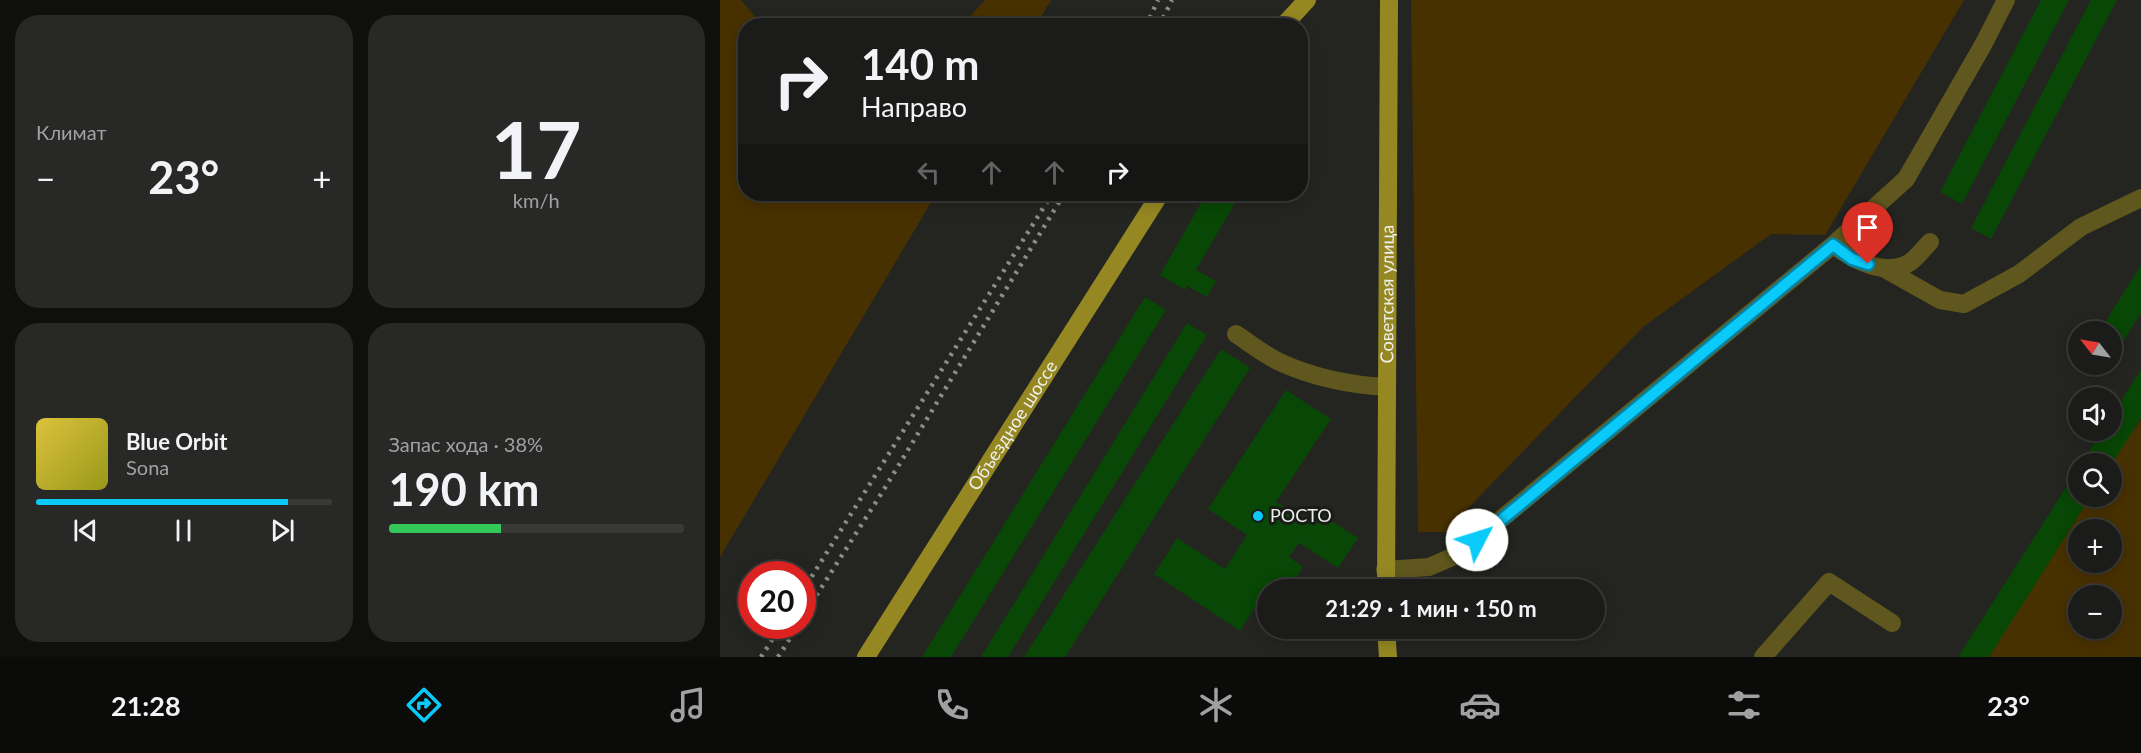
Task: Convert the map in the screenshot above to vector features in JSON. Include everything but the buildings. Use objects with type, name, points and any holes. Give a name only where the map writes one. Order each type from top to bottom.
[{"type":"main road","points":[[1290,18],[1307,0]]},
{"type":"main road","name":"Советская улица","points":[[1385,579],[1389,0]]},
{"type":"main road","name":"Объездное шоссе","points":[[866,657],[1156,201]]},
{"type":"main road","points":[[1387,639],[1388,657]]},
{"type":"lane","points":[[1385,570],[1429,567],[1459,554],[1833,245],[1906,179],[2006,0]]},
{"type":"lane","points":[[1833,245],[1852,259],[1883,268],[1940,300],[1964,304],[2019,274],[2081,227],[2141,198]]},
{"type":"lane","points":[[1883,268],[1906,265],[1930,242]]},
{"type":"lane","points":[[1236,334],[1283,364],[1361,386],[1386,387]]},
{"type":"lane","points":[[1763,657],[1829,582],[1892,623]]},
{"type":"shaded area","points":[[720,0],[741,0],[756,18],[738,18],[738,201],[932,201],[720,557]]},
{"type":"shaded area","points":[[985,0],[1051,0],[1040,18],[968,18]]},
{"type":"shaded area","points":[[1411,0],[1964,0],[1825,235],[1771,234],[1643,327],[1445,532],[1418,532]]},
{"type":"shaded area","points":[[2141,420],[2141,657],[1984,657],[2068,521],[2068,573],[2122,573],[2122,519],[2069,519],[2077,507],[2122,507],[2122,453],[2116,453]]},
{"type":"railway","points":[[1150,18],[1158,0]]},
{"type":"railway","points":[[1163,18],[1172,0]]},
{"type":"railway","points":[[816,570],[1048,201]]},
{"type":"railway","points":[[816,596],[883,491],[1060,201]]},
{"type":"railway","points":[[761,657],[773,639]]},
{"type":"railway","points":[[778,657],[790,639]]},
{"type":"place","name":"РОСТО","points":[[1258,516]]},
{"type":"route","points":[[1477,540],[1833,245],[1852,259],[1868,264]]}]
